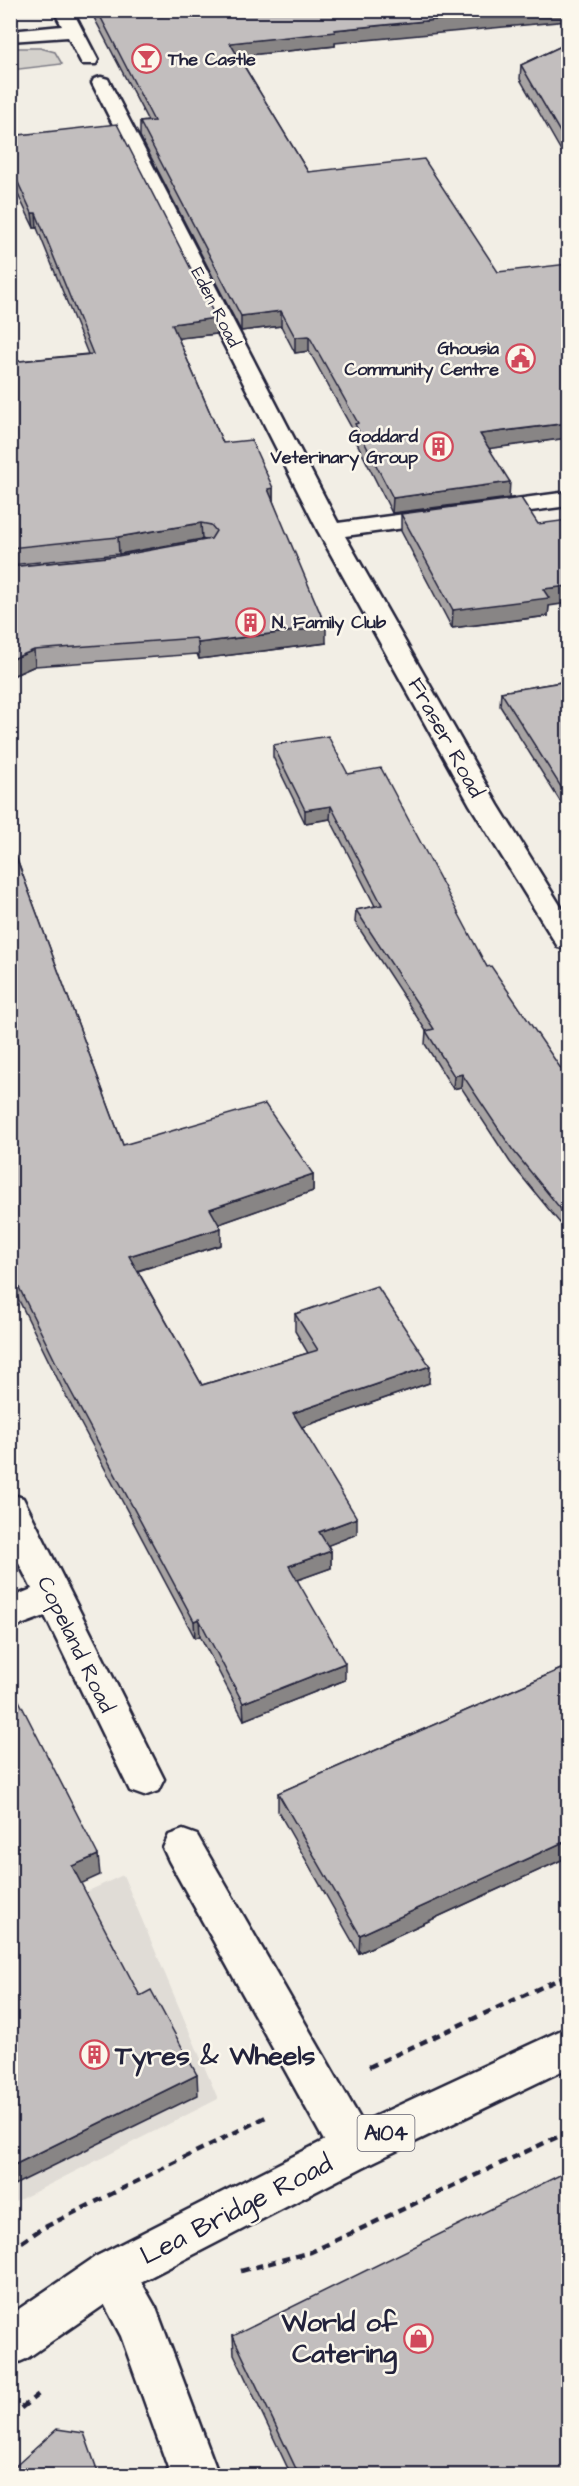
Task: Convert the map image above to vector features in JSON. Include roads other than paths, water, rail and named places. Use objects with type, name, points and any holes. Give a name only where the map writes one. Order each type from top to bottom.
[{"type":"street","points":[[63,10],[89,60]]},
{"type":"street","points":[[10,36],[74,31]]},
{"type":"street","name":"Eden Road","points":[[101,83],[330,531]]},
{"type":"street","points":[[330,531],[568,499]]},
{"type":"street","name":"Fraser Road","points":[[330,531],[484,805],[568,940]]},
{"type":"street","name":"Copeland Road","points":[[10,1508],[144,1779]]},
{"type":"street","points":[[10,1614],[53,1597]]},
{"type":"street","points":[[183,1848],[353,2149]]},
{"type":"street","name":"Lea Bridge Road","points":[[10,2343],[111,2273],[353,2149],[568,2047]]},
{"type":"street","points":[[111,2273],[140,2324],[195,2475]]},
{"type":"place","name":"The Castle","points":[[147,59]]},
{"type":"place","name":"Ghousia Community Centre","points":[[520,358]]},
{"type":"place","name":"Goddard Veterinary Group","points":[[439,446]]},
{"type":"place","name":"N. Family Club","points":[[251,622]]},
{"type":"place","name":"Tyres & Wheels","points":[[94,2055]]},
{"type":"place","name":"World of Catering","points":[[418,2338]]}]
